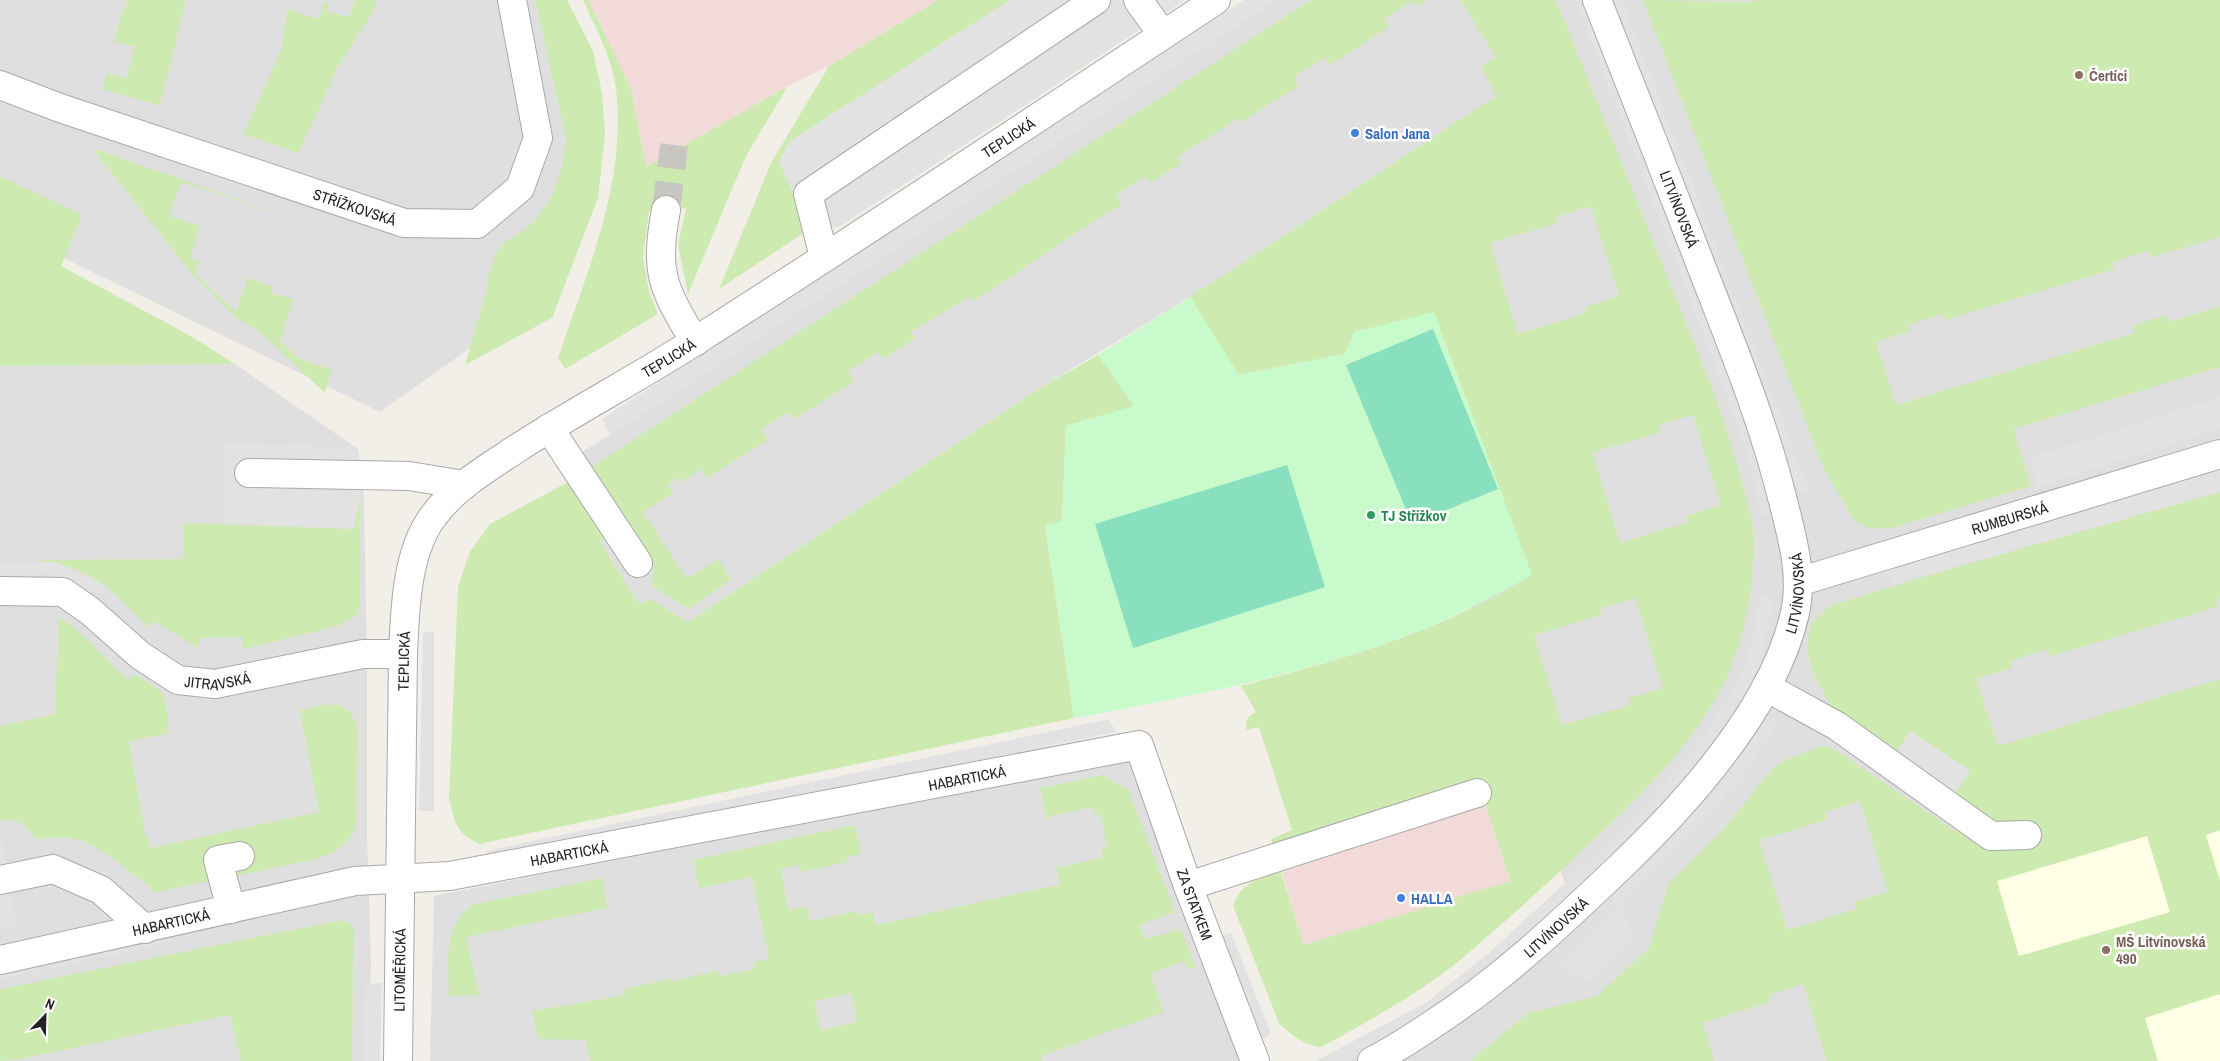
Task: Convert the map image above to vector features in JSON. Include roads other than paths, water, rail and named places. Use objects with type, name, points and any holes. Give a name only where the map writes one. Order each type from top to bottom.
[{"type":"street","name":"STŘÍŽKOVSKÁ","points":[[0,85],[60,108],[404,223],[477,224],[520,188],[538,138],[512,0]]},
{"type":"street","points":[[824,257],[808,194],[1096,0]]},
{"type":"street","points":[[1138,0],[1163,35]]},
{"type":"street","name":"TEPLICKÁ","points":[[400,879],[403,654],[406,597],[421,538],[431,518],[464,485],[549,428],[695,342],[1216,0]]},
{"type":"street","name":"LITVÍNOVSKÁ","points":[[1384,1059],[1454,1011],[1517,964],[1628,860],[1705,778],[1736,736],[1778,664],[1795,612],[1798,582],[1794,544],[1776,470],[1752,396],[1598,0]]},
{"type":"street","points":[[666,210],[661,236],[660,263],[664,286],[695,342]]},
{"type":"street","points":[[549,428],[638,563]]},
{"type":"street","name":"RUMBURSKÁ","points":[[1798,582],[2220,454]]},
{"type":"street","points":[[249,473],[409,476],[464,485]]},
{"type":"street","name":"JITRAVSKÁ","points":[[0,591],[63,592],[90,611],[141,656],[178,680],[215,684],[362,654],[403,654]]},
{"type":"street","points":[[1766,686],[1836,726],[1991,836],[2027,835]]},
{"type":"street","name":"HABARTICKÁ","points":[[0,960],[355,881],[450,876],[1139,745]]},
{"type":"street","name":"ZA STATKEM","points":[[1139,745],[1188,886],[1255,1061]]},
{"type":"street","points":[[1188,886],[1476,793]]},
{"type":"street","points":[[231,909],[218,860],[240,856]]},
{"type":"street","points":[[0,880],[53,869],[100,890],[145,929]]},
{"type":"street","name":"LITOMĚŘICKÁ","points":[[398,1061],[400,879]]},
{"type":"tunnel","points":[[666,210],[674,145]]},
{"type":"place","name":"Čertíci","points":[[2079,75]]},
{"type":"place","name":"Salon Jana","points":[[1355,133]]},
{"type":"place","name":"TJ Střížkov","points":[[1371,515]]},
{"type":"place","name":"HALLA","points":[[1401,898]]},
{"type":"place","name":"MŠ Litvínovská 490","points":[[2106,950]]}]
